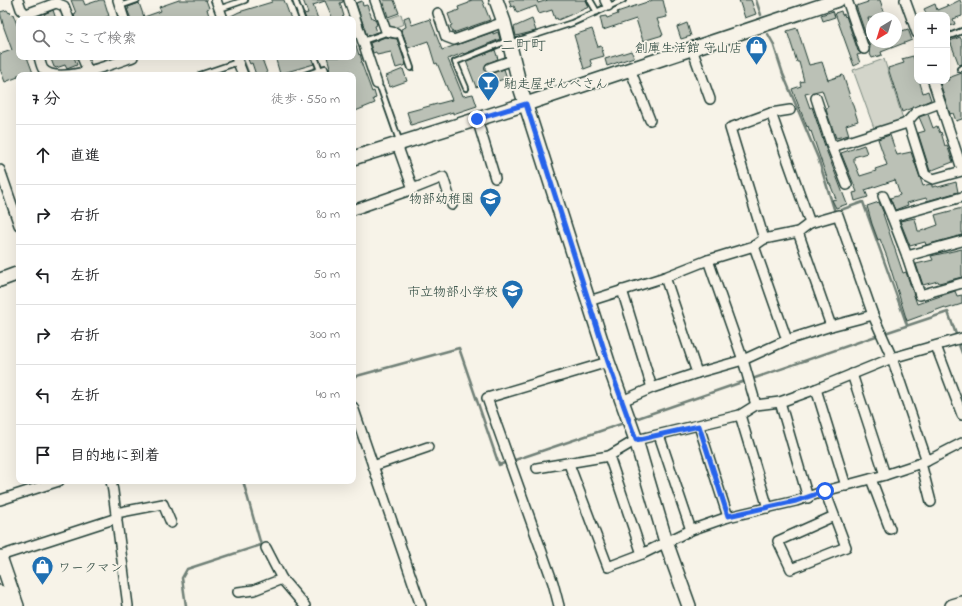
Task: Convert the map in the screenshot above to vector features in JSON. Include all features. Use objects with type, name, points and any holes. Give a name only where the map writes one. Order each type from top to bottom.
[{"type":"street","points":[[18,0],[25,16]]},
{"type":"street","points":[[349,0],[354,16]]},
{"type":"street","points":[[374,0],[386,30],[396,33]]},
{"type":"street","points":[[497,0],[526,104],[608,362],[636,440],[666,542],[689,606]]},
{"type":"street","points":[[356,157],[526,104],[838,0]]},
{"type":"street","points":[[847,0],[864,49]]},
{"type":"street","points":[[905,0],[914,26]]},
{"type":"street","points":[[27,16],[29,13],[56,3],[64,6],[67,16]]},
{"type":"street","points":[[119,3],[123,16]]},
{"type":"street","points":[[218,5],[222,16]]},
{"type":"street","points":[[438,13],[446,36],[454,40],[504,22]]},
{"type":"street","points":[[356,20],[377,84]]},
{"type":"street","points":[[692,48],[710,99]]},
{"type":"street","points":[[40,60],[46,72]]},
{"type":"street","points":[[83,60],[88,71]]},
{"type":"street","points":[[83,72],[123,60]]},
{"type":"street","points":[[237,60],[242,72]]},
{"type":"street","points":[[490,68],[514,60]]},
{"type":"street","points":[[630,69],[650,120]]},
{"type":"street","points":[[908,120],[925,175],[933,180],[962,170],[934,84]]},
{"type":"street","points":[[816,98],[832,147],[847,185]]},
{"type":"street","points":[[832,147],[904,124],[916,112],[940,103]]},
{"type":"street","points":[[764,239],[730,128],[770,113],[790,110]]},
{"type":"street","points":[[770,113],[810,223]]},
{"type":"street","points":[[477,119],[495,178]]},
{"type":"street","points":[[400,143],[399,150],[412,189]]},
{"type":"street","points":[[0,170],[16,217]]},
{"type":"street","points":[[356,209],[443,177],[452,205]]},
{"type":"street","points":[[883,196],[907,256],[920,295],[962,282]]},
{"type":"street","points":[[892,217],[962,197]]},
{"type":"street","points":[[589,301],[665,277],[708,260],[754,246],[764,239],[798,232],[810,223],[838,216],[873,315],[892,358],[924,462],[931,502]]},
{"type":"street","points":[[798,232],[831,326]]},
{"type":"street","points":[[907,256],[962,240]]},
{"type":"street","points":[[754,246],[787,340]]},
{"type":"street","points":[[708,260],[743,360],[756,405]]},
{"type":"street","points":[[0,280],[16,274]]},
{"type":"street","points":[[665,277],[697,373]]},
{"type":"street","points":[[622,290],[652,388]]},
{"type":"street","points":[[622,402],[652,388],[743,360],[787,340],[873,315]]},
{"type":"street","points":[[537,468],[569,464],[609,456],[636,440],[740,415],[756,405],[780,402],[892,358],[962,338]]},
{"type":"street","points":[[936,346],[962,415]]},
{"type":"street","points":[[559,606],[553,583],[487,398],[608,362]]},
{"type":"street","points":[[852,374],[885,475]]},
{"type":"street","points":[[816,389],[846,486]]},
{"type":"street","points":[[780,402],[808,498]]},
{"type":"street","points":[[740,415],[768,508]]},
{"type":"street","points":[[356,416],[421,606]]},
{"type":"street","points":[[699,426],[728,516]]},
{"type":"street","points":[[659,435],[691,530]]},
{"type":"street","points":[[569,464],[608,567],[642,554],[691,530],[728,516],[808,498],[825,491],[885,475],[924,462],[962,443]]},
{"type":"street","points":[[373,466],[428,447]]},
{"type":"street","points":[[609,456],[642,554]]},
{"type":"street","points":[[871,479],[890,529]]},
{"type":"street","points":[[0,500],[50,484]]},
{"type":"street","points":[[112,484],[128,606]]},
{"type":"street","points":[[825,491],[846,547],[791,569],[778,541],[834,516]]},
{"type":"street","points":[[17,606],[0,556],[116,515],[163,504],[171,523]]},
{"type":"street","points":[[266,548],[282,579],[305,606]]},
{"type":"street","points":[[238,592],[254,590],[282,579]]},
{"type":"street","points":[[0,592],[5,606]]},
{"type":"street","points":[[952,606],[962,603]]},
{"type":"lane","points":[[119,3],[137,0]]},
{"type":"lane","points":[[218,5],[245,0]]},
{"type":"lane","points":[[295,0],[301,16]]},
{"type":"lane","points":[[590,0],[597,12]]},
{"type":"lane","points":[[466,88],[455,62],[509,42],[572,23],[597,12],[606,3],[623,0]]},
{"type":"lane","points":[[363,41],[383,34],[386,30]]},
{"type":"lane","points":[[950,36],[962,31]]},
{"type":"lane","points":[[396,33],[400,36],[411,68]]},
{"type":"lane","points":[[207,72],[237,60]]},
{"type":"lane","points":[[317,60],[320,70]]},
{"type":"lane","points":[[314,72],[325,68],[326,72]]},
{"type":"lane","points":[[377,84],[381,89],[400,143]]},
{"type":"shaded area","points":[[401,14],[404,24],[393,28],[388,26],[385,20]]},
{"type":"shaded area","points":[[884,59],[903,119],[874,128],[853,70]]},
{"type":"building","points":[[71,0],[83,0],[85,5],[104,0],[109,16],[74,16],[74,14],[76,13]]},
{"type":"building","points":[[179,0],[206,0],[209,8],[207,9],[209,16],[147,16],[161,11],[159,7]]},
{"type":"building","points":[[272,0],[284,0],[290,16],[231,16],[239,12],[272,2]]},
{"type":"building","points":[[303,0],[343,0],[343,2],[340,3],[344,16],[332,16],[325,1],[313,5],[317,16],[305,16],[304,14],[308,13]]},
{"type":"building","points":[[383,0],[394,0],[399,13],[388,17]]},
{"type":"building","points":[[473,0],[482,0],[490,20],[453,33],[448,14],[459,10],[458,7]]},
{"type":"building","points":[[509,0],[537,0],[538,3],[548,0],[586,0],[589,7],[558,20],[557,18],[555,19],[552,10],[539,14],[536,6],[517,13],[514,6],[511,7]]},
{"type":"building","points":[[653,0],[663,0],[667,17],[657,19],[663,35],[643,41],[636,19],[603,30],[600,17],[606,16],[607,18],[618,14],[617,12]]},
{"type":"building","points":[[739,0],[751,0],[756,14],[745,18]]},
{"type":"building","points":[[867,0],[880,0],[884,12],[866,12],[866,35],[856,6],[868,2]]},
{"type":"building","points":[[960,0],[962,5],[962,16],[953,19],[955,24],[950,26],[950,12],[926,12],[924,9],[935,4],[937,10],[947,6],[947,4],[948,6]]},
{"type":"building","points":[[362,1],[363,6],[367,5],[372,18],[375,19],[377,25],[375,26],[377,32],[367,36],[356,3]]},
{"type":"building","points":[[139,3],[144,16],[130,16],[127,9],[129,9],[128,7]]},
{"type":"building","points":[[7,10],[11,15],[13,14],[16,22],[16,60],[28,60],[33,72],[16,72],[16,78],[5,82],[0,69],[0,54],[12,50],[0,12]]},
{"type":"building","points":[[53,10],[55,16],[45,16],[44,14]]},
{"type":"building","points":[[833,11],[835,17],[823,21],[821,15]]},
{"type":"building","points":[[841,11],[842,15],[844,14],[845,17],[846,16],[858,51],[861,54],[857,55],[860,63],[854,66],[835,13]]},
{"type":"building","points":[[409,16],[412,25],[430,19],[442,50],[493,32],[493,34],[498,32],[500,39],[448,59],[463,96],[473,94],[477,106],[411,125],[407,112],[452,100],[437,63],[435,64],[428,41],[408,48],[401,29],[406,27],[404,18]]},
{"type":"building","points":[[532,19],[536,31],[516,36],[514,27]]},
{"type":"building","points":[[687,23],[691,36],[681,39],[677,27]]},
{"type":"building","points":[[797,28],[809,65],[822,62],[828,80],[843,75],[858,121],[846,125],[849,135],[836,138],[827,113],[826,108],[828,107],[822,90],[805,94],[810,108],[812,107],[847,204],[836,208],[832,200],[836,199],[829,184],[811,131],[810,132],[808,126],[807,127],[792,89],[801,86],[800,82],[804,81],[799,62],[797,62],[787,31]]},
{"type":"building","points":[[592,29],[598,47],[601,46],[604,56],[590,60],[592,66],[584,69],[574,35]]},
{"type":"building","points":[[908,29],[912,40],[902,44],[902,31]]},
{"type":"building","points":[[385,37],[397,39],[406,65],[396,68],[391,52],[377,55],[376,52],[373,53],[370,43]]},
{"type":"building","points":[[960,37],[962,41],[962,64],[959,65],[950,41]]},
{"type":"building","points":[[356,45],[372,92],[374,91],[376,98],[373,99],[375,103],[356,111],[356,72],[330,72],[328,60],[356,60]]},
{"type":"building","points":[[870,48],[891,48],[881,52],[882,55],[872,58],[869,52]]},
{"type":"building","points":[[495,50],[498,59],[486,64],[485,70],[489,74],[504,69],[507,78],[495,82],[494,80],[476,87],[466,61]]},
{"type":"building","points":[[631,51],[634,57],[607,66],[605,59]]},
{"type":"building","points":[[913,56],[914,84],[920,84],[923,93],[928,91],[931,100],[902,112],[888,68],[904,63],[902,59]]},
{"type":"building","points":[[51,60],[75,60],[77,65],[67,69],[65,65],[56,68],[54,67]]},
{"type":"building","points":[[248,60],[262,60],[267,72],[255,72],[252,63],[250,64]]},
{"type":"building","points":[[276,60],[312,60],[314,64],[287,72],[279,72]]},
{"type":"building","points":[[403,69],[407,81],[390,87],[386,76]]},
{"type":"building","points":[[962,73],[962,119],[956,121],[953,113],[950,114],[940,84],[950,84],[950,77]]},
{"type":"building","points":[[928,114],[933,128],[937,126],[940,133],[941,132],[945,146],[947,145],[953,162],[930,171],[918,133],[925,131],[919,117]]},
{"type":"building","points":[[890,135],[897,155],[911,152],[923,186],[930,184],[932,187],[938,187],[956,182],[958,192],[927,201],[926,198],[907,203],[908,205],[895,210],[890,198],[900,195],[895,180],[865,190],[868,197],[855,201],[853,193],[857,192],[841,153],[864,145],[867,153],[854,157],[854,161],[860,176],[876,171],[875,169],[887,165],[878,139]]},
{"type":"building","points":[[879,202],[903,273],[906,272],[917,304],[955,291],[957,296],[962,295],[962,304],[946,309],[945,307],[907,321],[887,257],[880,239],[878,240],[867,206]]},
{"type":"building","points":[[962,208],[962,235],[926,245],[925,242],[910,246],[900,221],[915,218],[918,231],[921,231],[938,225],[935,215]]},
{"type":"building","points":[[962,249],[962,277],[939,283],[938,281],[923,285],[916,264],[933,260],[931,256]]},
{"type":"waterway","points":[[756,0],[761,15]]},
{"type":"waterway","points":[[225,12],[227,16]]},
{"type":"waterway","points":[[768,34],[773,43],[783,74],[818,158],[835,212],[863,202],[907,325]]},
{"type":"waterway","points":[[243,60],[248,72]]},
{"type":"waterway","points":[[885,333],[948,312],[957,337]]},
{"type":"waterway","points":[[752,379],[876,336]]},
{"type":"waterway","points":[[958,342],[962,353]]},
{"type":"waterway","points":[[356,376],[459,348],[499,465],[507,462]]},
{"type":"waterway","points":[[635,419],[745,381]]},
{"type":"waterway","points":[[512,461],[621,424]]},
{"type":"waterway","points":[[186,606],[182,578],[187,569],[261,545],[244,484]]},
{"type":"place","name":"創庫生活館 守山店","points":[[757,66]]},
{"type":"place","name":"馳走屋ぜんべさん","points":[[489,102]]},
{"type":"place","name":"物部幼稚園","points":[[490,218]]},
{"type":"place","name":"市立物部小学校","points":[[513,310]]},
{"type":"place","name":"ワークマン","points":[[42,586]]},
{"type":"district","name":"二町町","points":[[523,45]]},
{"type":"route","points":[[477,119],[526,104],[608,362],[636,440],[699,426],[728,516],[808,498],[825,491]]}]
